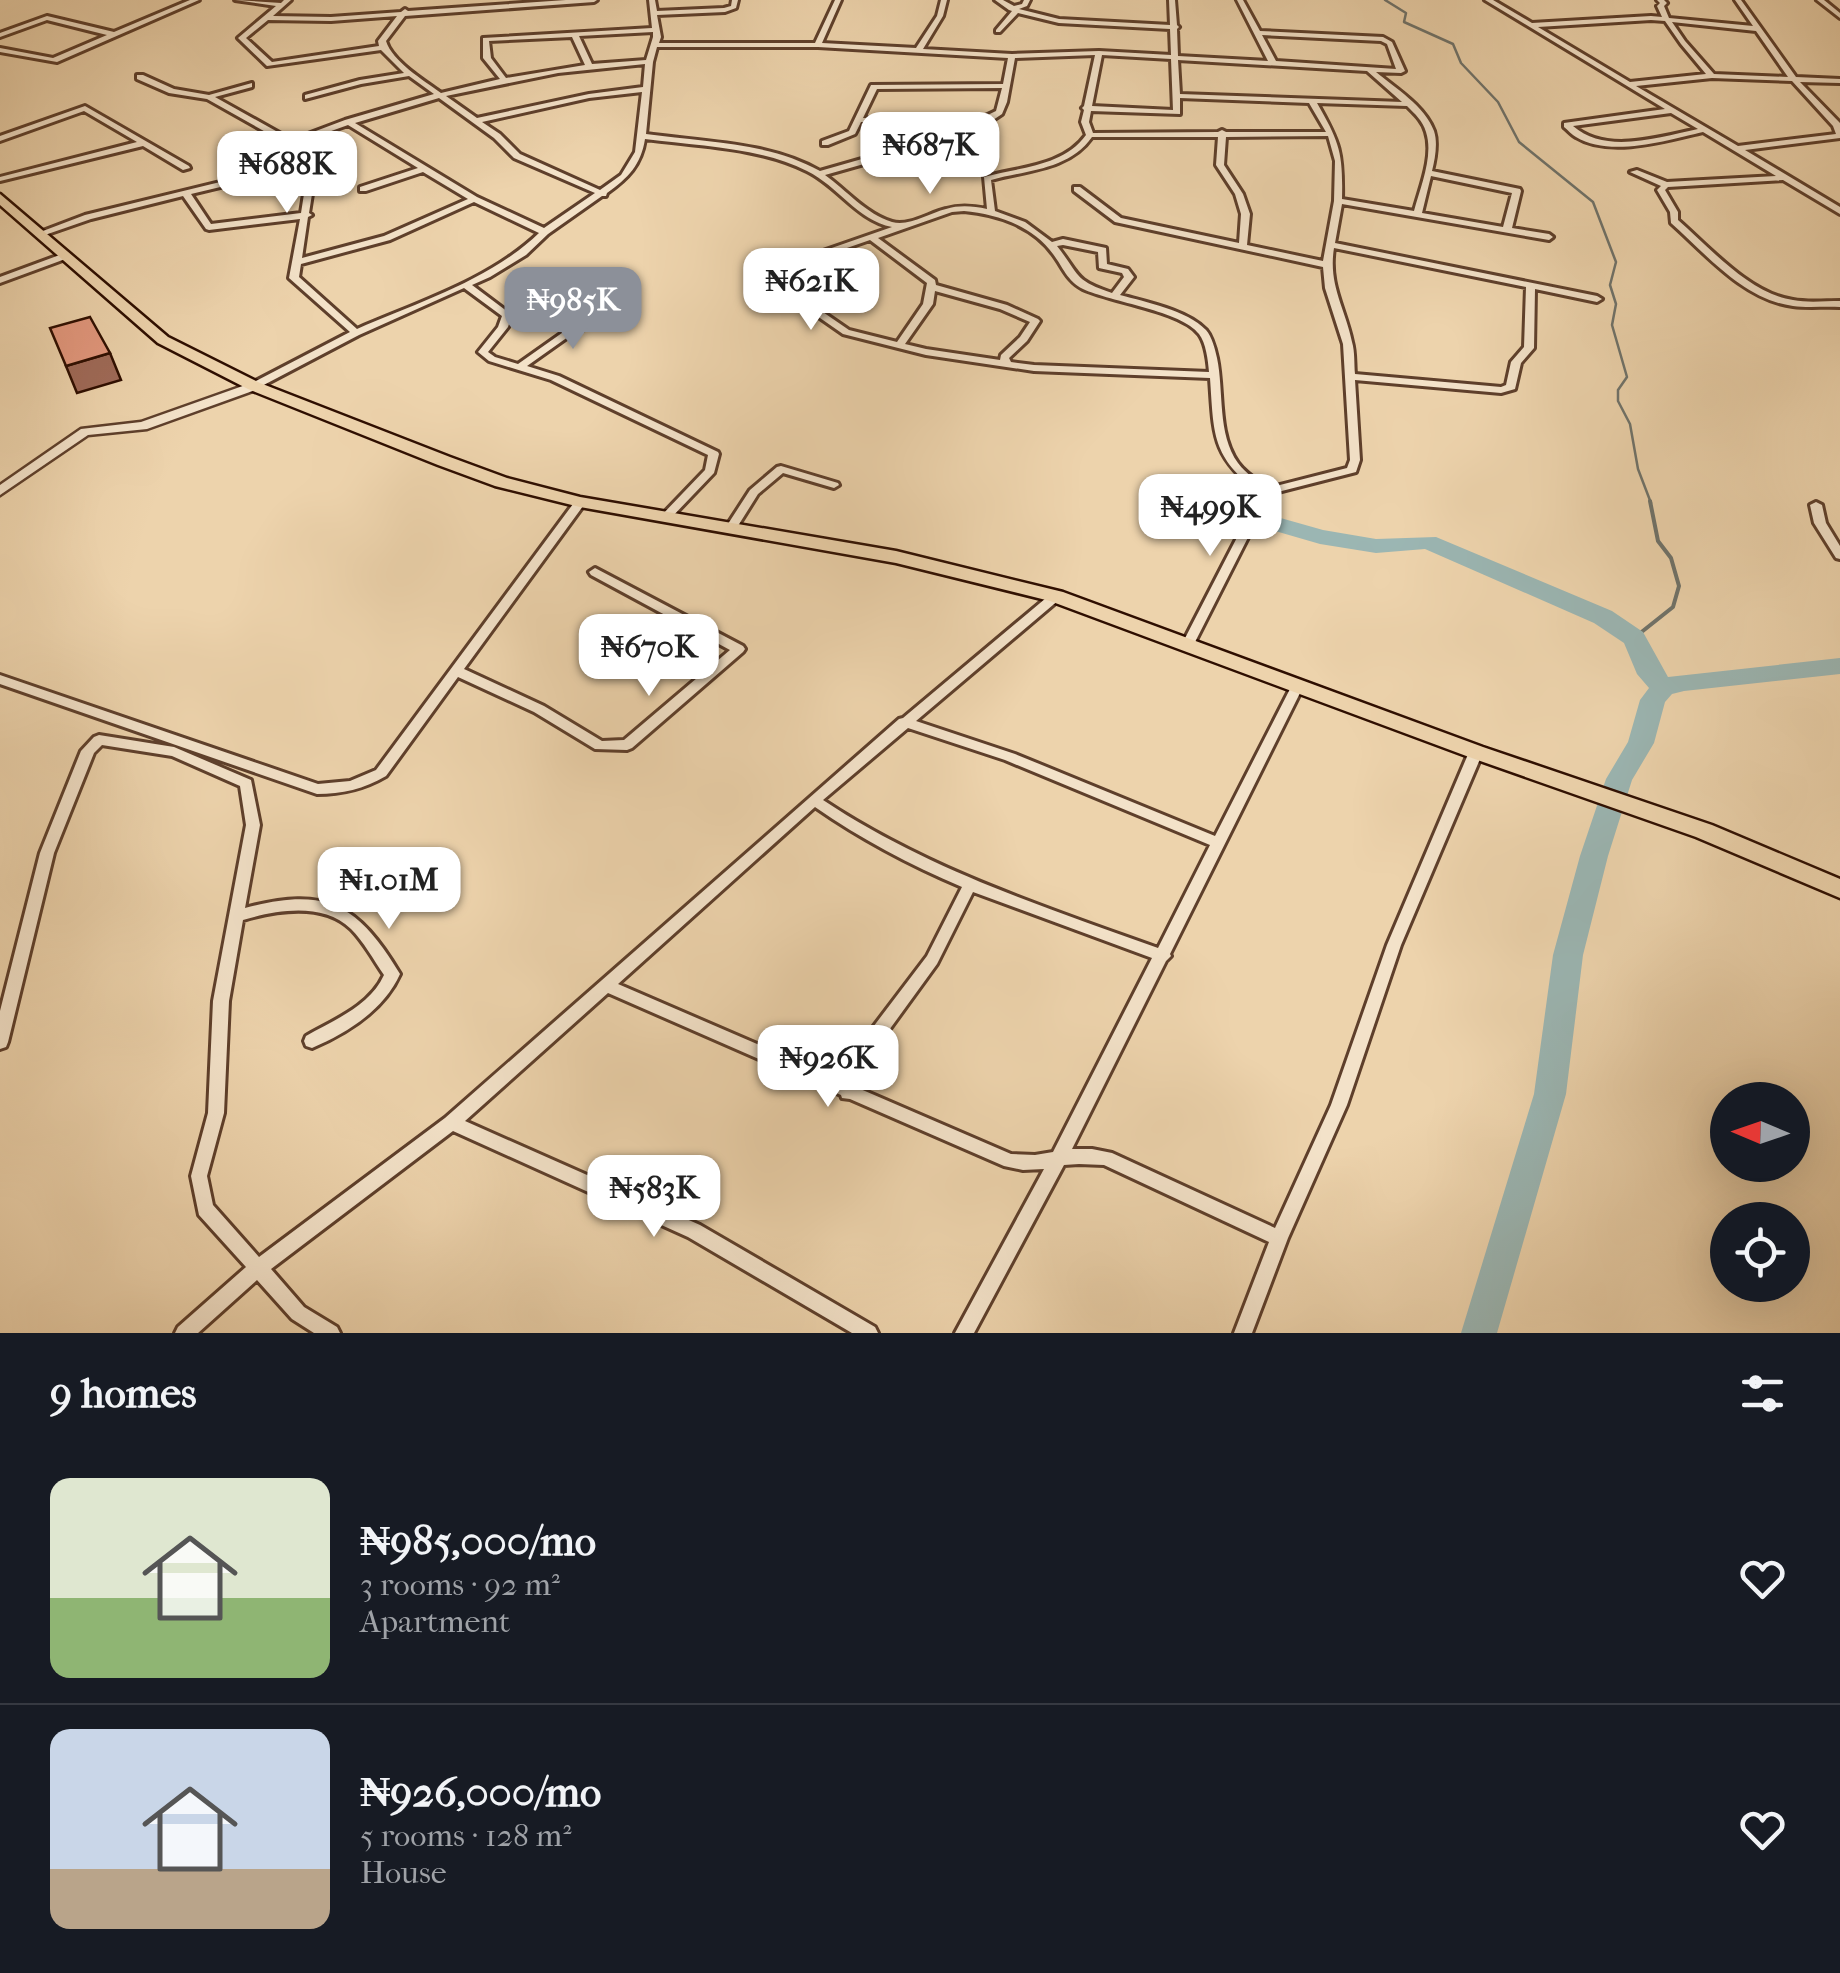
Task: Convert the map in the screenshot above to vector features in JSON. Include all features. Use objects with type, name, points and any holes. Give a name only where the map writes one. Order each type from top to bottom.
[{"type":"main road","points":[[0,198],[163,340],[254,386],[487,476],[580,502],[896,557],[1056,596],[1476,752],[1704,831],[1840,889]]},
{"type":"street","points":[[0,50],[47,62],[196,0]]},
{"type":"street","points":[[238,0],[286,3]]},
{"type":"street","points":[[266,18],[330,19],[594,0]]},
{"type":"street","points":[[0,491],[85,432],[143,426],[254,386],[356,334],[467,286],[522,254],[546,232],[603,194],[624,177],[638,152],[649,62],[656,45],[652,0]]},
{"type":"street","points":[[653,13],[725,10],[734,8],[736,0]]},
{"type":"street","points":[[818,45],[838,0]]},
{"type":"street","points":[[918,51],[940,16],[944,0]]},
{"type":"street","points":[[998,0],[1013,10],[1042,19],[1176,26]]},
{"type":"street","points":[[998,31],[1013,10],[1027,0]]},
{"type":"street","points":[[1086,108],[1174,114],[1179,96],[1172,0]]},
{"type":"street","points":[[1240,0],[1272,63]]},
{"type":"street","points":[[1488,0],[1838,209]]},
{"type":"street","points":[[1660,0],[1665,19],[1712,76]]},
{"type":"street","points":[[1737,148],[1840,136],[1837,125],[1792,77],[1738,0]]},
{"type":"street","points":[[1820,0],[1838,12]]},
{"type":"street","points":[[286,3],[242,38],[270,64],[383,48]]},
{"type":"street","points":[[405,11],[382,36],[383,48],[410,74],[476,120],[517,156],[603,194]]},
{"type":"street","points":[[0,35],[48,18],[112,34]]},
{"type":"street","points":[[1533,25],[1620,18],[1759,28]]},
{"type":"street","points":[[505,80],[487,58],[485,39],[656,30]]},
{"type":"street","points":[[656,45],[818,45],[1012,56],[1174,56],[1401,70],[1386,40],[1256,33]]},
{"type":"street","points":[[574,34],[590,66]]},
{"type":"street","points":[[1090,135],[1084,122],[1099,54]]},
{"type":"street","points":[[819,174],[934,141],[999,112],[1004,86],[1011,74],[1012,56]]},
{"type":"street","points":[[291,144],[348,122],[505,80],[590,66],[649,62]]},
{"type":"street","points":[[1370,70],[1407,104],[1418,109],[1432,135],[1435,154],[1418,212]]},
{"type":"street","points":[[308,97],[376,78],[410,74]]},
{"type":"street","points":[[1629,84],[1712,76],[1840,81]]},
{"type":"street","points":[[140,77],[172,91],[209,97],[291,144],[308,194],[308,215],[294,278],[356,334]]},
{"type":"street","points":[[209,97],[249,84]]},
{"type":"street","points":[[825,143],[848,135],[874,87],[1004,86]]},
{"type":"street","points":[[476,120],[589,96],[646,89]]},
{"type":"street","points":[[1179,96],[1407,104]]},
{"type":"street","points":[[1188,644],[1266,492],[1352,470],[1348,344],[1330,288],[1327,265],[1338,200],[1339,162],[1331,134],[1311,100]]},
{"type":"street","points":[[0,139],[84,108],[186,168]]},
{"type":"street","points":[[1671,110],[1566,126],[1589,142],[1633,142],[1704,130]]},
{"type":"street","points":[[858,120],[931,120],[964,128]]},
{"type":"street","points":[[348,122],[474,199],[546,232]]},
{"type":"street","points":[[1222,132],[1220,165],[1236,182],[1247,215],[1242,248]]},
{"type":"street","points":[[1090,135],[1331,134]]},
{"type":"street","points":[[991,210],[987,180],[1063,158],[1083,149],[1090,135]]},
{"type":"street","points":[[642,136],[794,162],[819,174],[880,220],[903,226]]},
{"type":"street","points":[[0,179],[143,143]]},
{"type":"street","points":[[40,234],[88,217],[297,166]]},
{"type":"street","points":[[363,189],[424,168]]},
{"type":"street","points":[[1634,172],[1666,185],[1786,178]]},
{"type":"street","points":[[1428,173],[1516,191],[1507,230]]},
{"type":"street","points":[[1666,185],[1661,190],[1674,212],[1674,222],[1742,281],[1791,303],[1840,305]]},
{"type":"street","points":[[1077,189],[1118,220],[1327,265]]},
{"type":"street","points":[[186,194],[209,226],[216,228],[308,215]]},
{"type":"street","points":[[298,262],[387,238],[474,199]]},
{"type":"street","points":[[1338,200],[1549,237]]},
{"type":"street","points":[[1216,374],[1007,364],[900,344],[846,332],[762,278],[768,270],[903,226],[968,207],[991,210],[1052,245],[1073,279],[1197,326],[1209,344],[1216,374],[1220,423],[1230,460],[1266,492]]},
{"type":"street","points":[[872,238],[932,282],[928,304],[900,344]]},
{"type":"street","points":[[1052,245],[1063,242],[1102,250],[1102,266],[1125,271],[1130,277],[1114,296]]},
{"type":"street","points":[[1331,246],[1597,299]]},
{"type":"street","points":[[0,280],[65,256]]},
{"type":"street","points":[[467,286],[507,315],[503,328],[483,352],[492,359],[522,365],[714,454],[710,471],[666,517]]},
{"type":"street","points":[[933,287],[1028,313],[1035,320],[1032,329],[1004,357],[1007,364]]},
{"type":"street","points":[[1350,377],[1501,390],[1511,387],[1516,362],[1529,348],[1530,288]]},
{"type":"street","points":[[522,365],[572,330],[612,318]]},
{"type":"street","points":[[732,527],[754,492],[781,468],[834,485]]},
{"type":"street","points":[[0,679],[316,788],[344,790],[364,784],[381,773],[580,502]]},
{"type":"street","points":[[1816,505],[1820,523],[1840,555]]},
{"type":"street","points":[[456,670],[540,709],[600,746],[628,745],[739,649],[595,572]]},
{"type":"street","points":[[184,1333],[257,1269],[451,1123],[814,800],[1056,596]]},
{"type":"street","points":[[964,1333],[1060,1158],[1297,687]]},
{"type":"street","points":[[904,722],[1010,756],[1219,843]]},
{"type":"street","points":[[0,1042],[47,853],[88,750],[99,740],[174,752],[246,783],[253,824],[221,1000],[216,1113],[199,1176],[204,1209],[298,1313],[331,1333]]},
{"type":"street","points":[[1243,1333],[1279,1238],[1339,1105],[1394,945],[1476,752]]},
{"type":"street","points":[[814,800],[858,832],[970,885],[1163,956]]},
{"type":"street","points":[[848,1093],[870,1044],[932,960],[970,885]]},
{"type":"street","points":[[236,916],[296,905],[339,912],[354,924],[392,974],[389,986],[378,998],[312,1041]]},
{"type":"street","points":[[606,986],[1010,1161],[1030,1165],[1078,1152],[1106,1158],[1279,1238]]},
{"type":"street","points":[[451,1123],[694,1232],[868,1333]]},
{"type":"building","points":[[90,317],[110,353],[66,366],[50,328]]},
{"type":"waterway","points":[[1385,0],[1406,13],[1404,22],[1453,44],[1461,63],[1498,102],[1519,142],[1593,202],[1616,262],[1610,285],[1616,304],[1612,325],[1627,377],[1618,390],[1618,401],[1630,424],[1638,469],[1651,503]]},
{"type":"waterway","points":[[1634,638],[1673,607],[1679,586],[1671,558],[1658,541],[1650,501]]},
{"type":"waterway","points":[[1256,518],[1320,537],[1376,546],[1428,542],[1603,617],[1634,638],[1650,674],[1663,687]]},
{"type":"waterway","points":[[1663,687],[1840,666]]},
{"type":"waterway","points":[[1479,1333],[1550,1094],[1568,955],[1594,856],[1619,779],[1641,743],[1653,700],[1663,687]]}]
